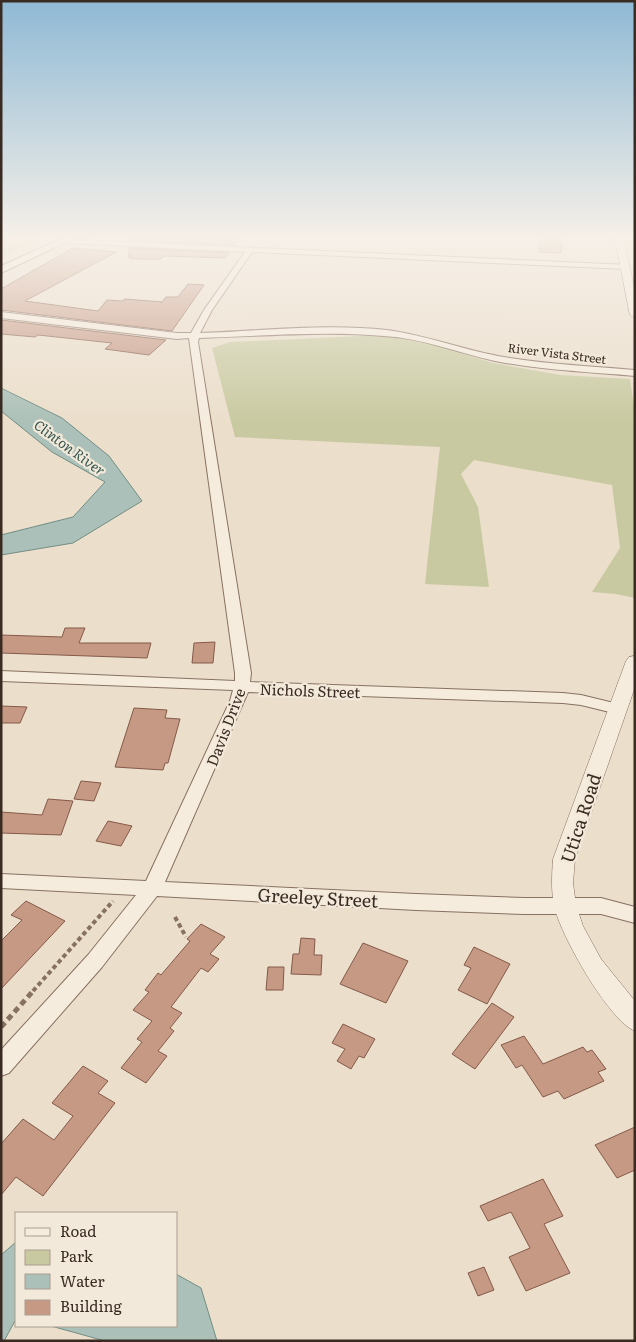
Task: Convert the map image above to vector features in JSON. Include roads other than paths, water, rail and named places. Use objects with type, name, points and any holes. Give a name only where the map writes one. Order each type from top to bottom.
[{"type":"street","points":[[193,336],[215,301]]},
{"type":"street","points":[[632,301],[635,314]]},
{"type":"street","name":"River Vista Street","points":[[1,315],[118,330],[193,336],[328,331],[386,333],[431,340],[489,356],[529,364],[635,373]]},
{"type":"street","name":"Davis Drive","points":[[1,1066],[95,961],[152,889],[238,702],[243,673],[193,336]]},
{"type":"street","name":"Utica Road","points":[[635,661],[564,859],[562,887],[564,906],[582,950],[635,1020]]},
{"type":"street","name":"Nichols Street","points":[[1,676],[563,698],[581,700],[618,709]]},
{"type":"street","name":"Greeley Street","points":[[1,881],[441,903],[601,906],[635,915]]},
{"type":"water","name":"Clinton River","points":[[1,388],[62,418],[109,456],[142,501],[73,543],[1,555],[1,535],[73,517],[105,482],[52,452],[1,411]]},
{"type":"water","points":[[15,1243],[15,1321],[4,1341],[1,1341],[1,1255]]},
{"type":"water","points":[[178,1275],[201,1288],[217,1341],[105,1341],[55,1327],[178,1327]]}]
